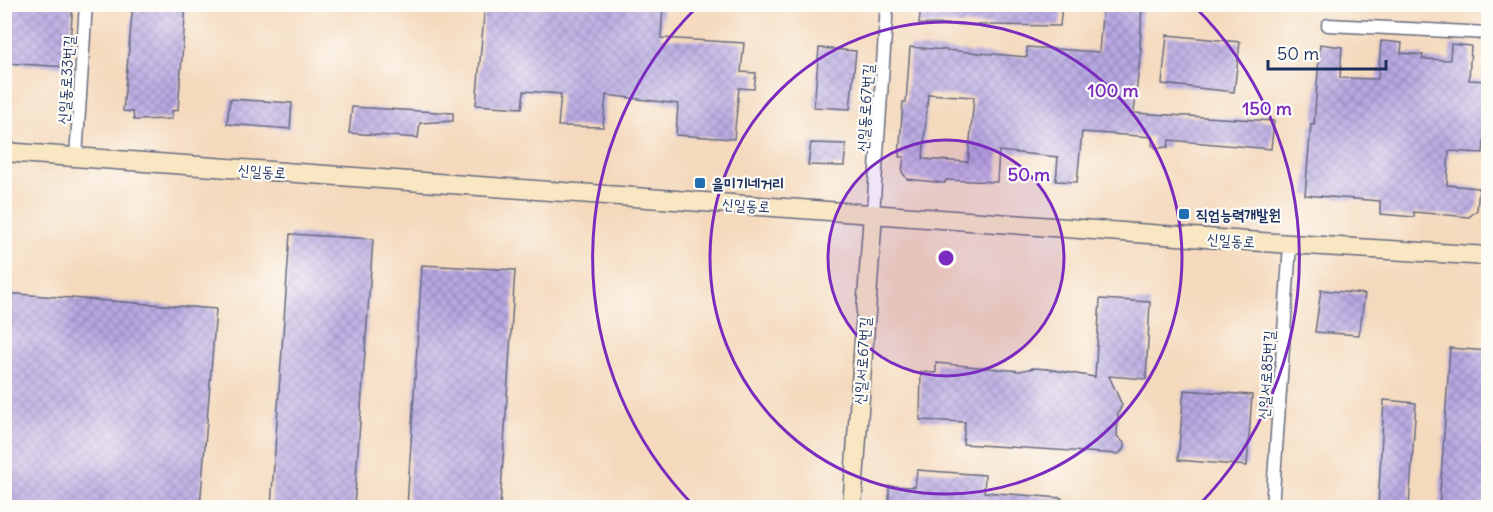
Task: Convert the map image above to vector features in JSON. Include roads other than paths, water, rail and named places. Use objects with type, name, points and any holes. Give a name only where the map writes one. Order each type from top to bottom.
[{"type":"main road","name":"신일동로","points":[[4,152],[1290,244],[1488,256]]},
{"type":"main road","name":"신일서로67번길","points":[[852,507],[873,214]]},
{"type":"street","name":"신일동로33번길","points":[[76,157],[86,4]]},
{"type":"street","name":"신일동로67번길","points":[[873,214],[887,4]]},
{"type":"street","points":[[1328,25],[1488,33]]},
{"type":"street","name":"신일서로85번길","points":[[1272,507],[1290,244]]},
{"type":"place","name":"을미기네거리","points":[[700,183]]},
{"type":"place","name":"직업능력개발원","points":[[1184,214]]}]
